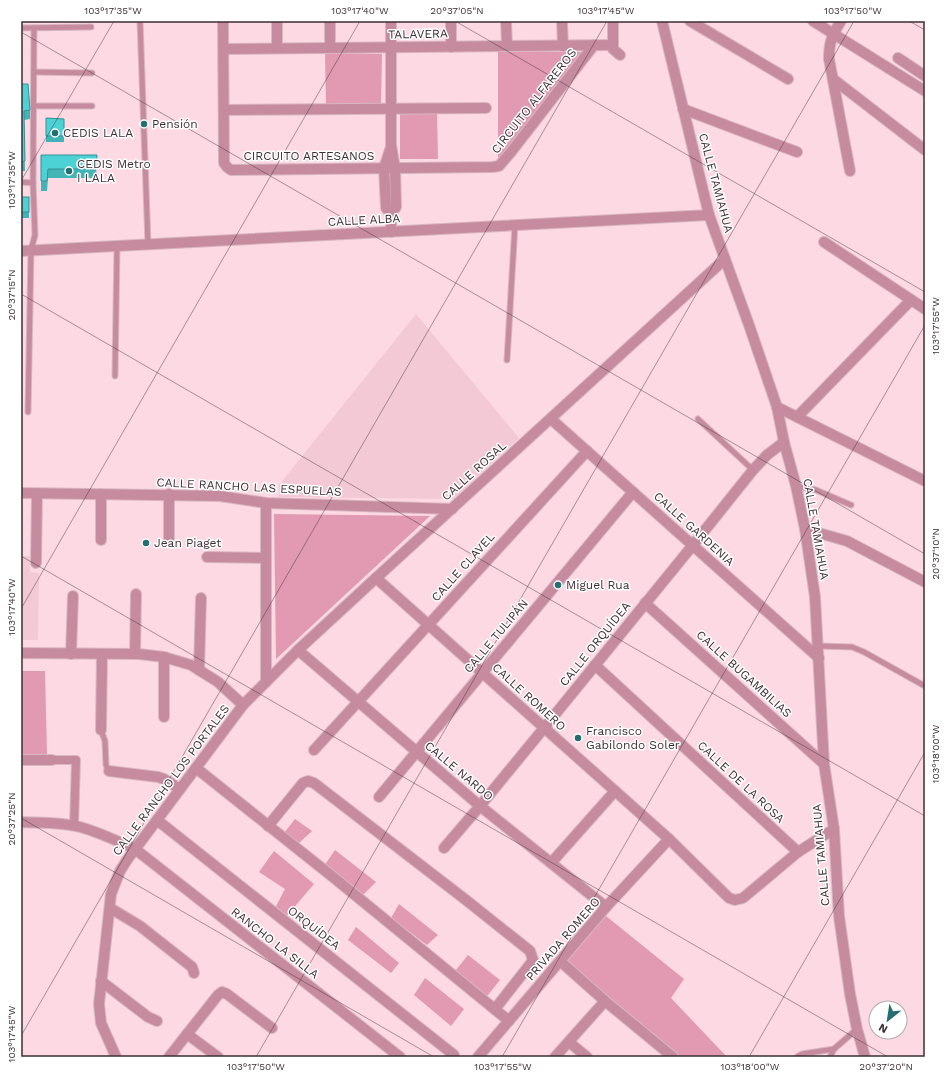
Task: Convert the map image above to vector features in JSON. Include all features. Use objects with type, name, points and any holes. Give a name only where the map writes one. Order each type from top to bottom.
[{"type":"street","name":"CIRCUITO ARTESANOS","points":[[223,21],[224,163],[226,167],[231,170],[395,168]]},
{"type":"street","points":[[277,21],[277,48]]},
{"type":"street","points":[[330,21],[330,48]]},
{"type":"street","points":[[391,21],[391,145],[395,168],[396,207],[391,214],[391,232]]},
{"type":"street","points":[[451,21],[451,47]]},
{"type":"street","points":[[506,21],[506,46]]},
{"type":"street","points":[[562,21],[563,46]]},
{"type":"street","points":[[613,21],[613,49],[620,55]]},
{"type":"street","name":"CALLE TAMIAHUA","points":[[662,21],[709,215],[750,325],[777,407],[805,530],[815,597],[819,646],[824,764],[834,829],[839,916],[850,994],[857,1029],[865,1057]]},
{"type":"street","points":[[690,21],[788,79]]},
{"type":"street","points":[[813,21],[925,91]]},
{"type":"street","points":[[841,21],[833,34],[829,46],[829,59],[850,171]]},
{"type":"street","name":"CIRCUITO ALFAREROS","points":[[395,168],[499,166],[512,152],[594,45]]},
{"type":"street","name":"TALAVERA","points":[[224,49],[613,45]]},
{"type":"street","points":[[898,58],[925,76]]},
{"type":"street","points":[[833,79],[925,150]]},
{"type":"street","points":[[224,110],[486,108]]},
{"type":"street","points":[[684,109],[797,152]]},
{"type":"street","points":[[391,145],[384,168],[386,208],[391,214]]},
{"type":"street","name":"CALLE ALBA","points":[[26,251],[709,215]]},
{"type":"street","points":[[824,242],[925,310]]},
{"type":"street","name":"CALLE ROSAL","points":[[243,705],[298,650],[725,259]]},
{"type":"street","points":[[797,417],[910,301]]},
{"type":"street","points":[[777,407],[925,481]]},
{"type":"street","name":"CALLE GARDENIA","points":[[552,419],[819,658]]},
{"type":"street","name":"CALLE ORQUÍDEA","points":[[444,848],[544,728],[752,470],[767,455],[784,442]]},
{"type":"street","name":"CALLE CLAVEL","points":[[314,750],[587,450]]},
{"type":"street","name":"CALLE TULIPÁN","points":[[379,797],[634,492]]},
{"type":"street","name":"CALLE RANCHO LAS ESPUELAS","points":[[21,494],[169,494],[229,497],[266,503],[452,509]]},
{"type":"street","points":[[36,563],[37,494]]},
{"type":"street","points":[[100,540],[101,494]]},
{"type":"street","points":[[169,494],[169,540]]},
{"type":"street","points":[[266,503],[266,682]]},
{"type":"street","points":[[805,530],[847,541],[925,582]]},
{"type":"street","points":[[207,557],[266,558]]},
{"type":"street","name":"CALLE ROMERO","points":[[376,578],[669,839],[725,894],[735,900],[743,898],[798,852]]},
{"type":"street","points":[[135,654],[136,594]]},
{"type":"street","points":[[71,654],[73,596]]},
{"type":"street","points":[[199,670],[201,598]]},
{"type":"street","name":"CALLE BUGAMBILIAS","points":[[645,603],[824,764]]},
{"type":"street","name":"CALLE NARDO","points":[[298,650],[480,806],[606,907]]},
{"type":"street","points":[[21,654],[135,654],[164,657],[191,665],[218,682],[243,705]]},
{"type":"street","points":[[101,730],[102,654]]},
{"type":"street","points":[[164,657],[164,717]]},
{"type":"street","name":"CALLE DE LA ROSA","points":[[595,665],[798,852]]},
{"type":"street","name":"CALLE RANCHO LOS PORTALES","points":[[116,1057],[101,1023],[99,1004],[111,894],[120,871],[135,849],[243,705]]},
{"type":"street","points":[[21,760],[76,760],[74,826]]},
{"type":"street","points":[[196,768],[333,877],[509,1021]]},
{"type":"street","points":[[109,771],[158,777],[180,789]]},
{"type":"street","points":[[268,826],[303,783],[314,783],[530,951],[533,960],[495,1009]]},
{"type":"street","points":[[551,863],[615,791]]},
{"type":"street","name":"ORQUÍDEA","points":[[157,820],[454,1055]]},
{"type":"street","name":"RANCHO LA SILLA","points":[[21,822],[51,823],[74,826],[101,834],[135,849],[400,1057]]},
{"type":"street","points":[[798,852],[834,829]]},
{"type":"street","name":"PRIVADA ROMERO","points":[[478,1057],[606,907],[669,839]]},
{"type":"street","points":[[110,908],[140,926],[192,967],[194,974]]},
{"type":"street","points":[[560,961],[673,1057]]},
{"type":"street","points":[[101,981],[148,1017],[157,1021]]},
{"type":"street","points":[[169,1057],[218,994],[222,992],[227,994],[272,1028]]},
{"type":"street","points":[[555,1057],[605,1000]]},
{"type":"street","points":[[187,1034],[218,1057]]},
{"type":"street","points":[[569,1042],[587,1057]]},
{"type":"lane","points":[[140,21],[148,244]]},
{"type":"lane","points":[[21,28],[91,26]]},
{"type":"lane","points":[[28,412],[26,251],[35,235],[33,183],[34,28]]},
{"type":"lane","points":[[34,72],[92,73]]},
{"type":"lane","points":[[34,106],[92,106]]},
{"type":"lane","points":[[21,182],[33,183]]},
{"type":"lane","points":[[507,360],[515,225]]},
{"type":"lane","points":[[115,376],[117,246]]},
{"type":"lane","points":[[698,419],[752,470]]},
{"type":"lane","points":[[796,486],[816,490],[851,505]]},
{"type":"lane","points":[[819,646],[852,647],[864,652],[923,685]]},
{"type":"lane","points":[[101,730],[105,741],[106,765],[109,771]]},
{"type":"lane","points":[[830,1057],[834,1049],[857,1029]]},
{"type":"lane","points":[[797,1057],[802,1054],[834,1049]]},
{"type":"shaded area","points":[[498,51],[582,52],[505,152],[498,158]]},
{"type":"shaded area","points":[[325,53],[382,54],[381,107],[326,106]]},
{"type":"shaded area","points":[[400,113],[437,113],[438,159],[400,159]]},
{"type":"shaded area","points":[[416,314],[519,438],[454,499],[279,497],[279,485]]},
{"type":"shaded area","points":[[274,514],[430,516],[276,659]]},
{"type":"shaded area","points":[[21,556],[30,556],[30,572],[39,573],[38,640],[21,640]]},
{"type":"shaded area","points":[[21,671],[45,671],[47,754],[21,754]]},
{"type":"shaded area","points":[[295,819],[312,831],[298,844],[284,833]]},
{"type":"shaded area","points":[[335,850],[376,882],[363,895],[324,866]]},
{"type":"shaded area","points":[[274,851],[314,884],[285,918],[273,912],[285,889],[259,872]]},
{"type":"shaded area","points":[[399,904],[438,935],[427,945],[391,918]]},
{"type":"shaded area","points":[[606,916],[684,979],[671,998],[727,1057],[671,1057],[560,961]]},
{"type":"shaded area","points":[[356,927],[399,963],[391,973],[348,940]]},
{"type":"shaded area","points":[[468,955],[500,980],[484,1000],[452,975]]},
{"type":"shaded area","points":[[425,978],[464,1009],[451,1026],[414,995]]},
{"type":"building","points":[[21,84],[28,84],[30,110],[24,111],[25,161],[21,162]]},
{"type":"building","name":"CEDIS LALA","points":[[46,118],[64,119],[64,136],[46,136]]},
{"type":"building","points":[[41,155],[97,155],[96,169],[48,169],[47,181],[41,181]]},
{"type":"building","points":[[21,197],[29,197],[29,212],[21,212]]},
{"type":"place","name":"Pensión","points":[[144,124]]},
{"type":"place","name":"CEDIS LALA","points":[[55,133]]},
{"type":"place","name":"CEDIS Metro I LALA","points":[[69,171]]},
{"type":"place","name":"Jean Piaget","points":[[146,543]]},
{"type":"place","name":"Miguel Rua","points":[[558,585]]},
{"type":"place","name":"Francisco Gabilondo Soler","points":[[578,738]]}]
